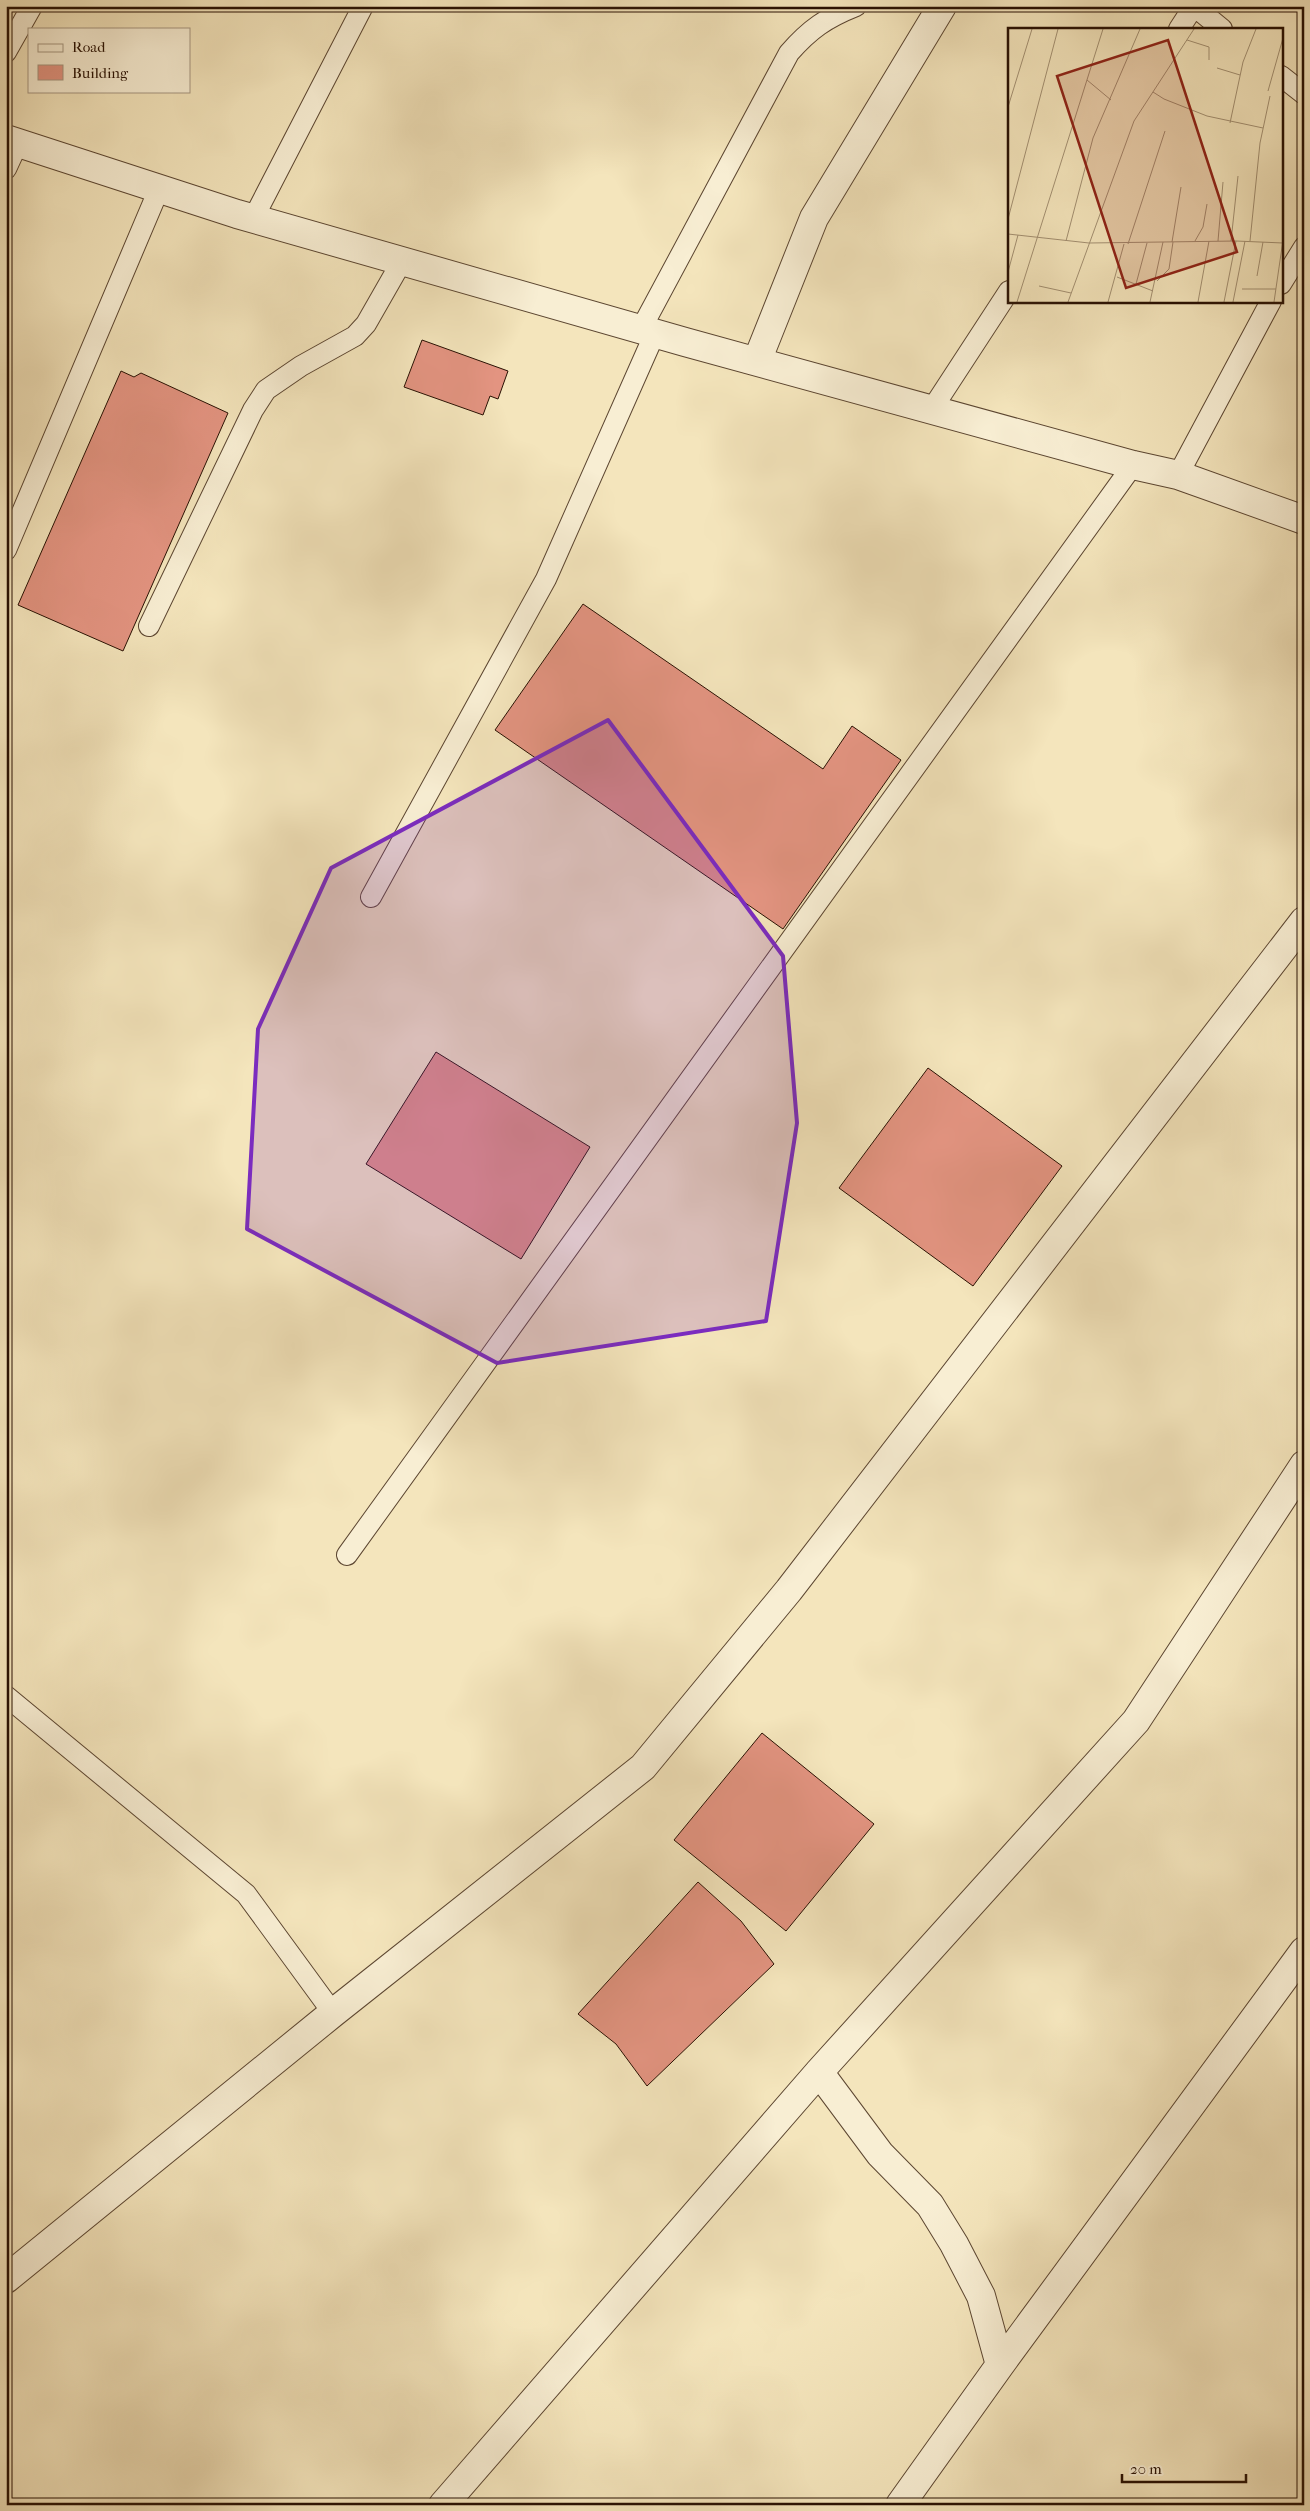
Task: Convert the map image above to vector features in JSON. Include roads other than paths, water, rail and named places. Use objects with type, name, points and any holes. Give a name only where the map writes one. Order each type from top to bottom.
[{"type":"street","points":[[756,361],[814,218],[942,6]]},
{"type":"street","points":[[12,141],[253,219],[756,361],[1133,465],[1178,475],[1304,520]]},
{"type":"street","points":[[6,2279],[333,2012],[643,1767],[788,1590],[1304,921]]},
{"type":"street","points":[[443,2505],[819,2072],[1136,1721],[1304,1465]]},
{"type":"street","points":[[900,2505],[1000,2365],[1304,1951]]},
{"type":"street","points":[[819,2072],[880,2154],[930,2205],[954,2244],[981,2296],[1000,2365]]},
{"type":"lane","points":[[6,52],[32,6]]},
{"type":"lane","points":[[253,219],[363,6]]},
{"type":"lane","points":[[371,897],[546,579],[648,331],[789,53],[808,31],[830,17],[856,6]]},
{"type":"lane","points":[[1180,28],[1194,6],[1221,28]]},
{"type":"lane","points":[[1282,77],[1304,94]]},
{"type":"lane","points":[[6,169],[12,141]]},
{"type":"lane","points":[[6,550],[159,189]]},
{"type":"lane","points":[[1282,282],[1304,247]]},
{"type":"lane","points":[[149,626],[252,410],[266,390],[301,366],[355,336],[366,324],[402,261]]},
{"type":"lane","points":[[932,409],[1008,293]]},
{"type":"lane","points":[[1178,475],[1270,302]]},
{"type":"lane","points":[[347,1555],[1133,465]]},
{"type":"lane","points":[[6,1696],[246,1894],[333,2012]]}]
